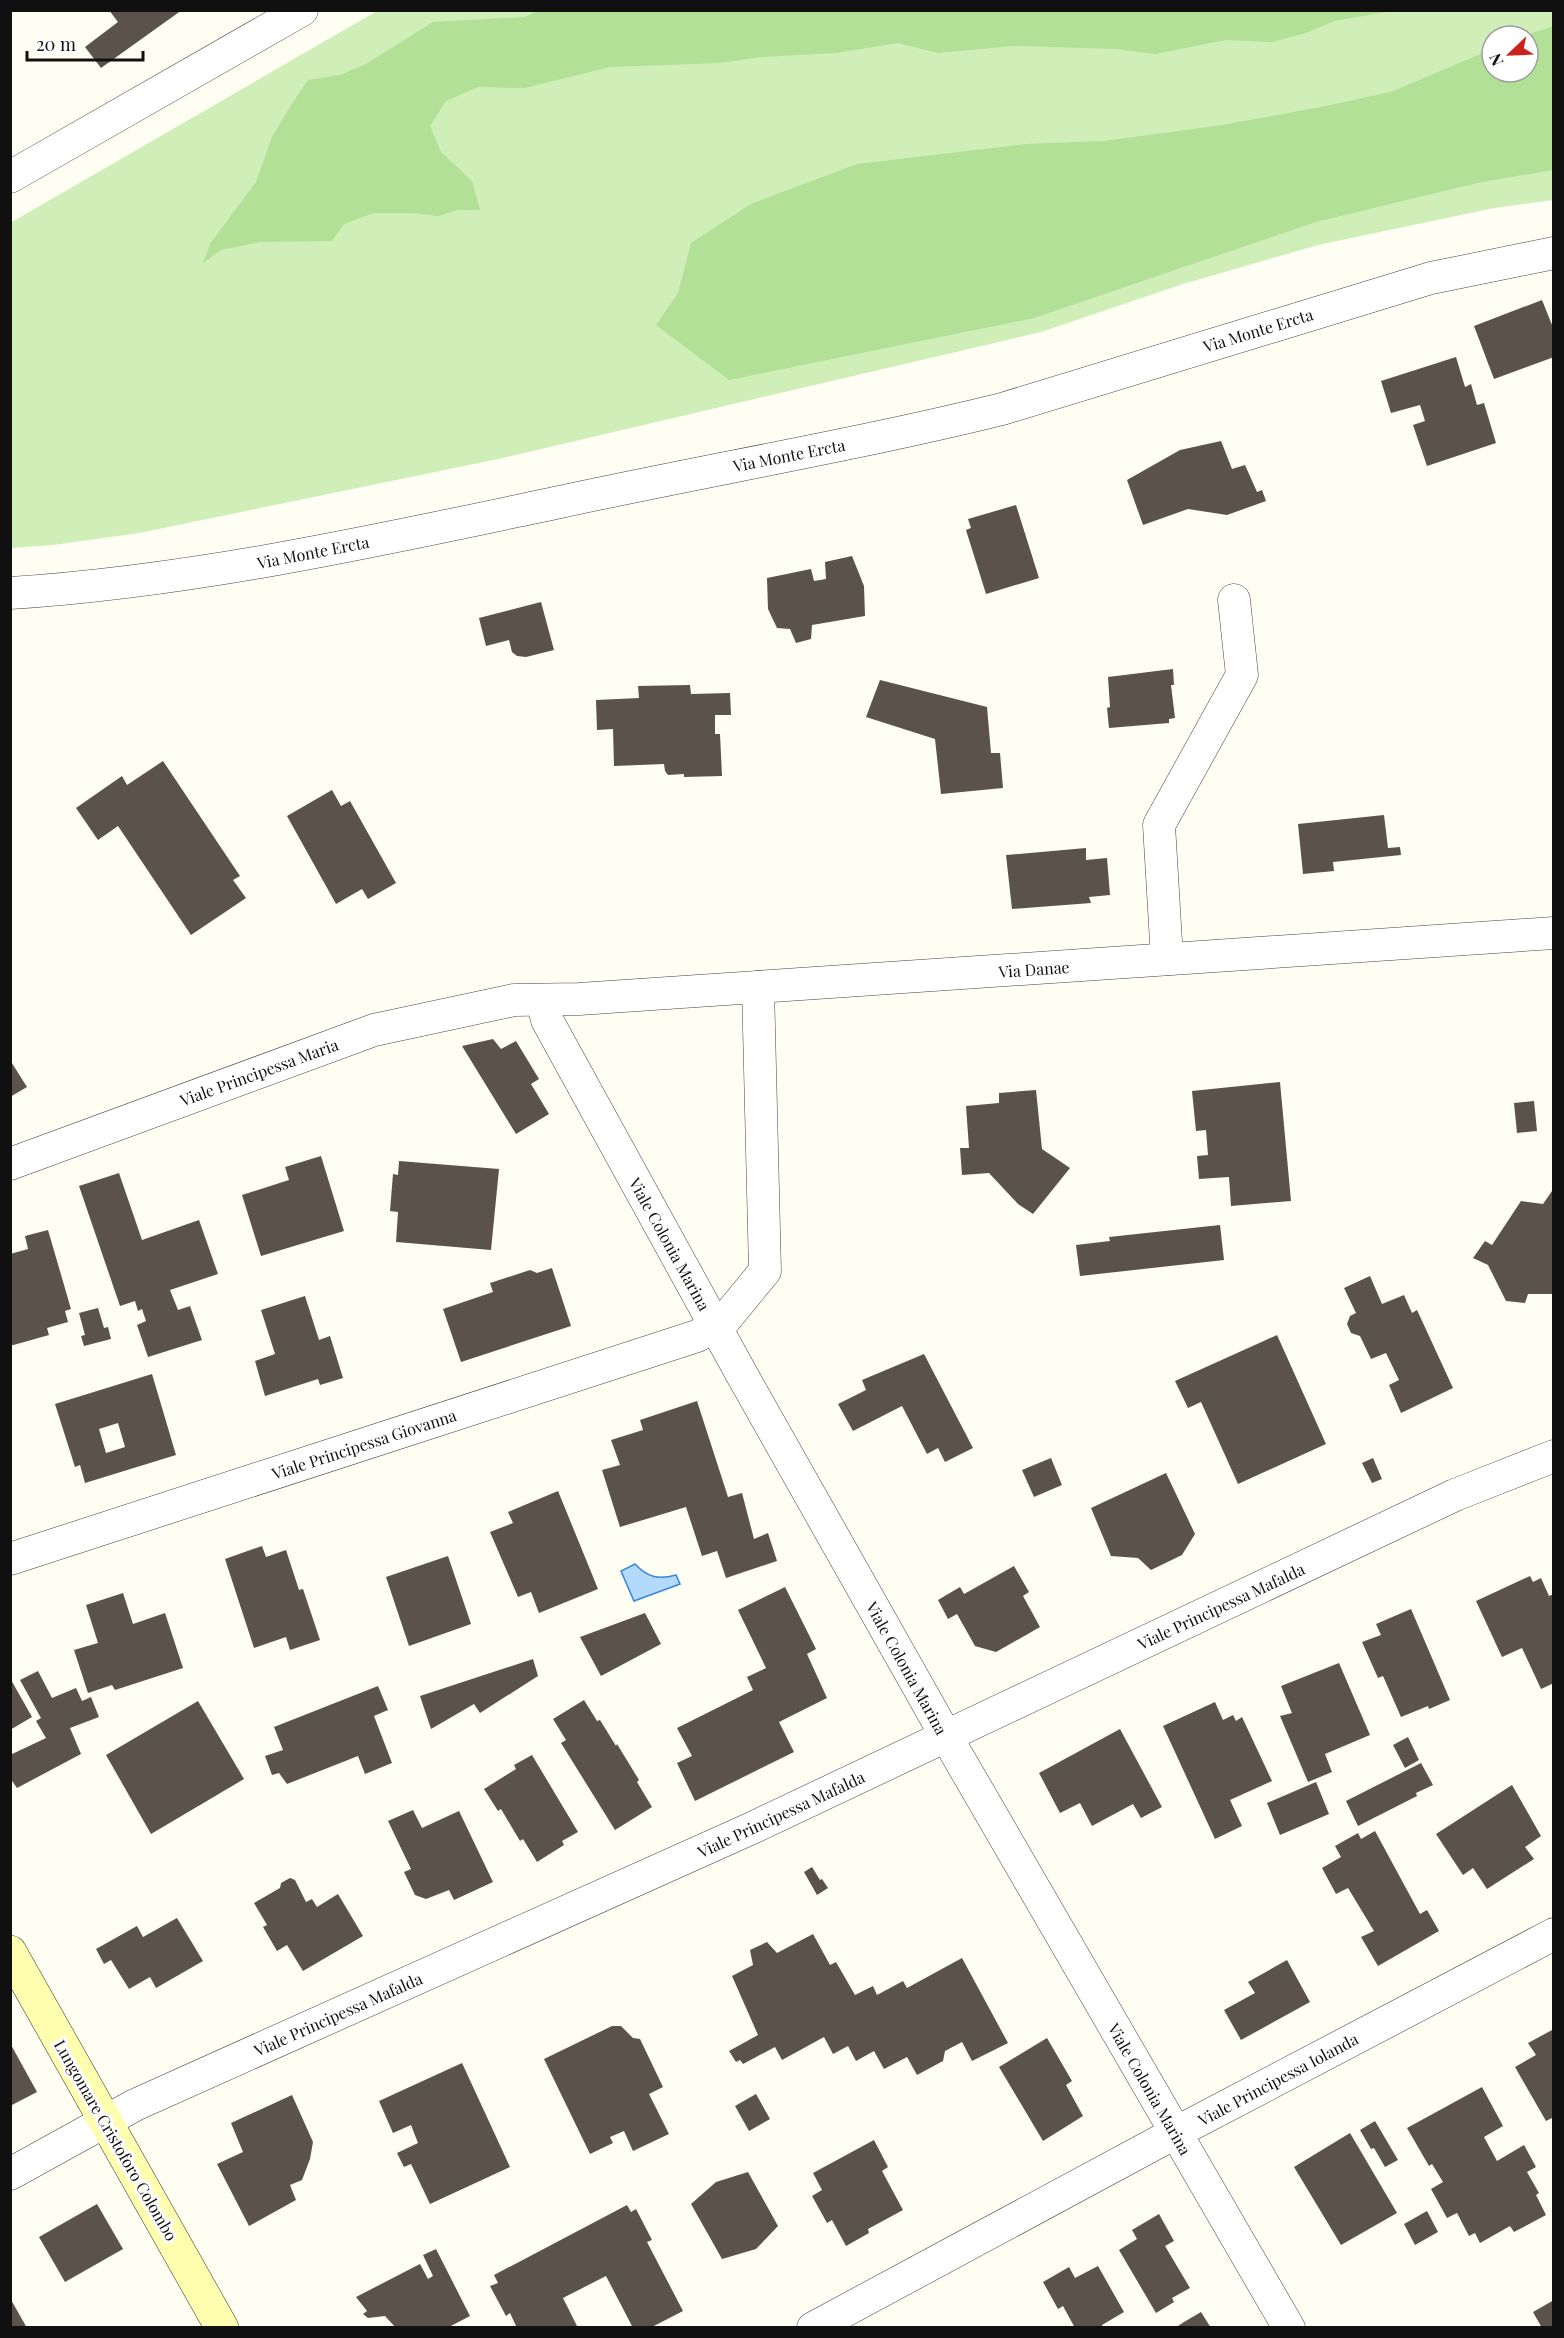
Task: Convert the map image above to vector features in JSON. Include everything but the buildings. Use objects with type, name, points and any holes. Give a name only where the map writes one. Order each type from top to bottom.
[{"type":"main road","name":"Lungomare Cristoforo Colombo","points":[[10,1952],[222,2328]]},
{"type":"street","points":[[10,177],[302,10]]},
{"type":"street","name":"Via Monte Ercta","points":[[10,593],[132,581],[243,565],[436,529],[935,426],[1002,409],[1431,278],[1554,253]]},
{"type":"street","points":[[1167,959],[1159,825],[1242,675],[1234,600]]},
{"type":"street","name":"Via Danae","points":[[528,1000],[759,987],[1554,933]]},
{"type":"street","points":[[716,1327],[723,1322],[765,1271],[759,987]]},
{"type":"street","name":"Viale Principessa Maria","points":[[10,1164],[374,1030],[528,1000]]},
{"type":"street","name":"Viale Colonia Marina","points":[[528,1000],[547,1020],[945,1736],[1289,2328]]},
{"type":"street","name":"Viale Principessa Giovanna","points":[[10,1559],[686,1340],[716,1327]]},
{"type":"street","name":"Viale Principessa Mafalda","points":[[10,2174],[105,2120],[752,1828],[1455,1495],[1554,1456]]},
{"type":"street","name":"Viale Principessa Iolanda","points":[[813,2328],[1175,2133],[1554,1934]]},
{"type":"green space","points":[[539,10],[1392,11],[1334,21],[1306,33],[1272,42],[1226,40],[1155,54],[1116,49],[1013,46],[938,53],[898,43],[836,53],[761,57],[720,63],[610,67],[525,88],[478,87],[446,101],[430,126],[441,152],[472,181],[480,210],[458,210],[438,216],[373,213],[344,224],[332,241],[260,242],[221,250],[203,263],[210,244],[256,182],[272,137],[308,80],[340,75],[366,64],[433,22],[525,17]]},
{"type":"green space","points":[[377,11],[1553,11],[1553,200],[1494,208],[1318,245],[1183,284],[1041,332],[498,459],[139,533],[53,545],[11,548],[10,223]]},
{"type":"green space","points":[[1553,26],[1553,170],[1477,183],[1316,222],[1034,318],[729,380],[656,325],[678,293],[691,243],[751,204],[857,164],[1026,144],[1104,141],[1222,125],[1391,92],[1480,54],[1480,84],[1540,84],[1540,30]]},
{"type":"water","points":[[635,1564],[653,1576],[676,1575],[680,1584],[634,1601],[621,1571]]}]
